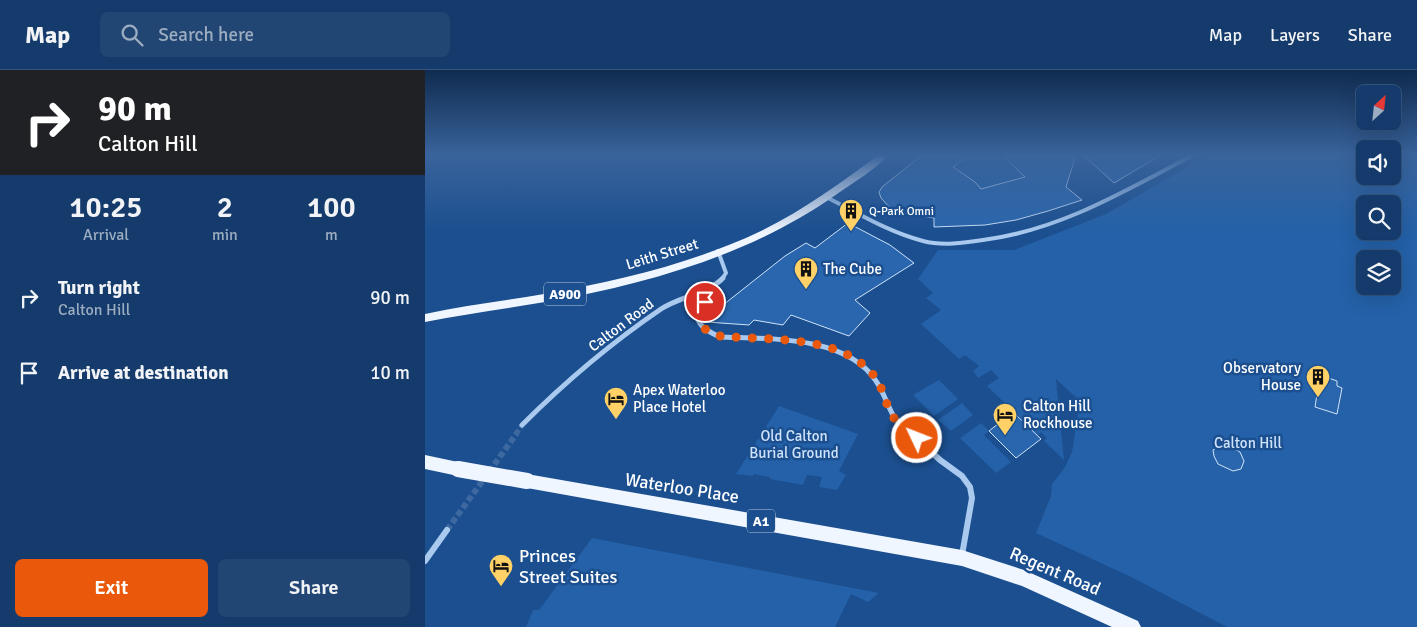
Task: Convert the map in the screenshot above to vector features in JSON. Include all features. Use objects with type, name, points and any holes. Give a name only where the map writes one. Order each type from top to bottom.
[{"type":"main road","name":"Leith Street","points":[[425,318],[561,295],[619,282],[718,251],[767,232],[790,220],[848,181]]},
{"type":"main road","name":"Waterloo Place","points":[[425,462],[962,558]]},
{"type":"main road","name":"Regent Road","points":[[962,558],[1024,578],[1132,627]]},
{"type":"street","points":[[826,197],[907,236],[925,242],[947,243],[988,240],[1019,235],[1066,221],[1145,181]]},
{"type":"street","name":"Calton Road","points":[[522,425],[563,385],[664,308],[721,280],[726,273],[718,251]]},
{"type":"street","points":[[704,289],[706,298],[697,317],[701,326],[710,332],[720,336],[816,343],[845,354],[872,374],[877,380],[894,417],[940,460],[962,476],[970,487],[972,498],[962,558]]},
{"type":"street","points":[[425,561],[447,530]]},
{"type":"green space","points":[[972,181],[1010,181],[981,189]]},
{"type":"green space","name":"Calton Hill","points":[[1163,181],[1356,181],[1356,185],[1401,185],[1401,181],[1417,181],[1417,627],[1227,627],[1131,577],[1036,533],[1051,496],[1052,484],[1065,467],[1072,452],[1078,413],[1083,404],[1056,379],[1064,460],[1044,441],[1047,438],[1041,432],[1038,435],[987,386],[999,378],[991,370],[978,378],[973,371],[979,366],[965,355],[959,359],[921,324],[941,310],[926,298],[933,293],[918,279],[938,250],[1014,250],[1106,214]]},
{"type":"green space","points":[[939,380],[958,399],[934,416],[913,395]]},
{"type":"green space","points":[[962,403],[973,415],[951,431],[938,420]]},
{"type":"green space","name":"Old Calton Burial Ground","points":[[779,406],[858,434],[839,471],[846,475],[837,490],[819,487],[822,477],[807,475],[803,485],[754,474],[753,476],[736,474]]},
{"type":"green space","points":[[981,423],[989,431],[984,435],[1011,462],[996,473],[960,438]]},
{"type":"green space","points":[[592,538],[879,593],[868,602],[851,594],[835,627],[526,627],[533,610],[539,610]]},
{"type":"building","points":[[890,181],[974,181],[981,189],[1010,181],[1068,181],[1066,187],[1082,200],[1016,220],[985,225],[934,227],[934,218],[893,211],[881,198],[879,192]]},
{"type":"building","name":"The Cube","points":[[848,223],[890,245],[914,263],[855,300],[870,313],[849,336],[791,315],[783,325],[754,320],[749,325],[707,322],[723,305],[785,256],[806,243],[815,248]]},
{"type":"building","name":"Observatory House","points":[[1320,375],[1337,381],[1337,386],[1342,388],[1337,414],[1315,407]]},
{"type":"building","points":[[1013,412],[1041,439],[1016,458],[989,431]]},
{"type":"building","points":[[1221,445],[1230,446],[1240,452],[1244,461],[1241,469],[1233,471],[1218,464],[1213,450]]},
{"type":"tunnel","points":[[516,434],[522,425]]},
{"type":"tunnel","points":[[447,530],[517,433]]},
{"type":"place","name":"Q-Park Omni","points":[[851,232]]},
{"type":"place","name":"The Cube","points":[[806,290]]},
{"type":"place","name":"Observatory House","points":[[1318,398]]},
{"type":"place","name":"Apex Waterloo Place Hotel","points":[[616,420]]},
{"type":"place","name":"Calton Hill Rockhouse","points":[[1005,436]]},
{"type":"place","name":"Princes Street Suites","points":[[501,587]]},
{"type":"route","points":[[705,302],[699,310],[697,317],[701,326],[720,336],[816,343],[849,356],[877,380],[894,417],[917,438]]}]
